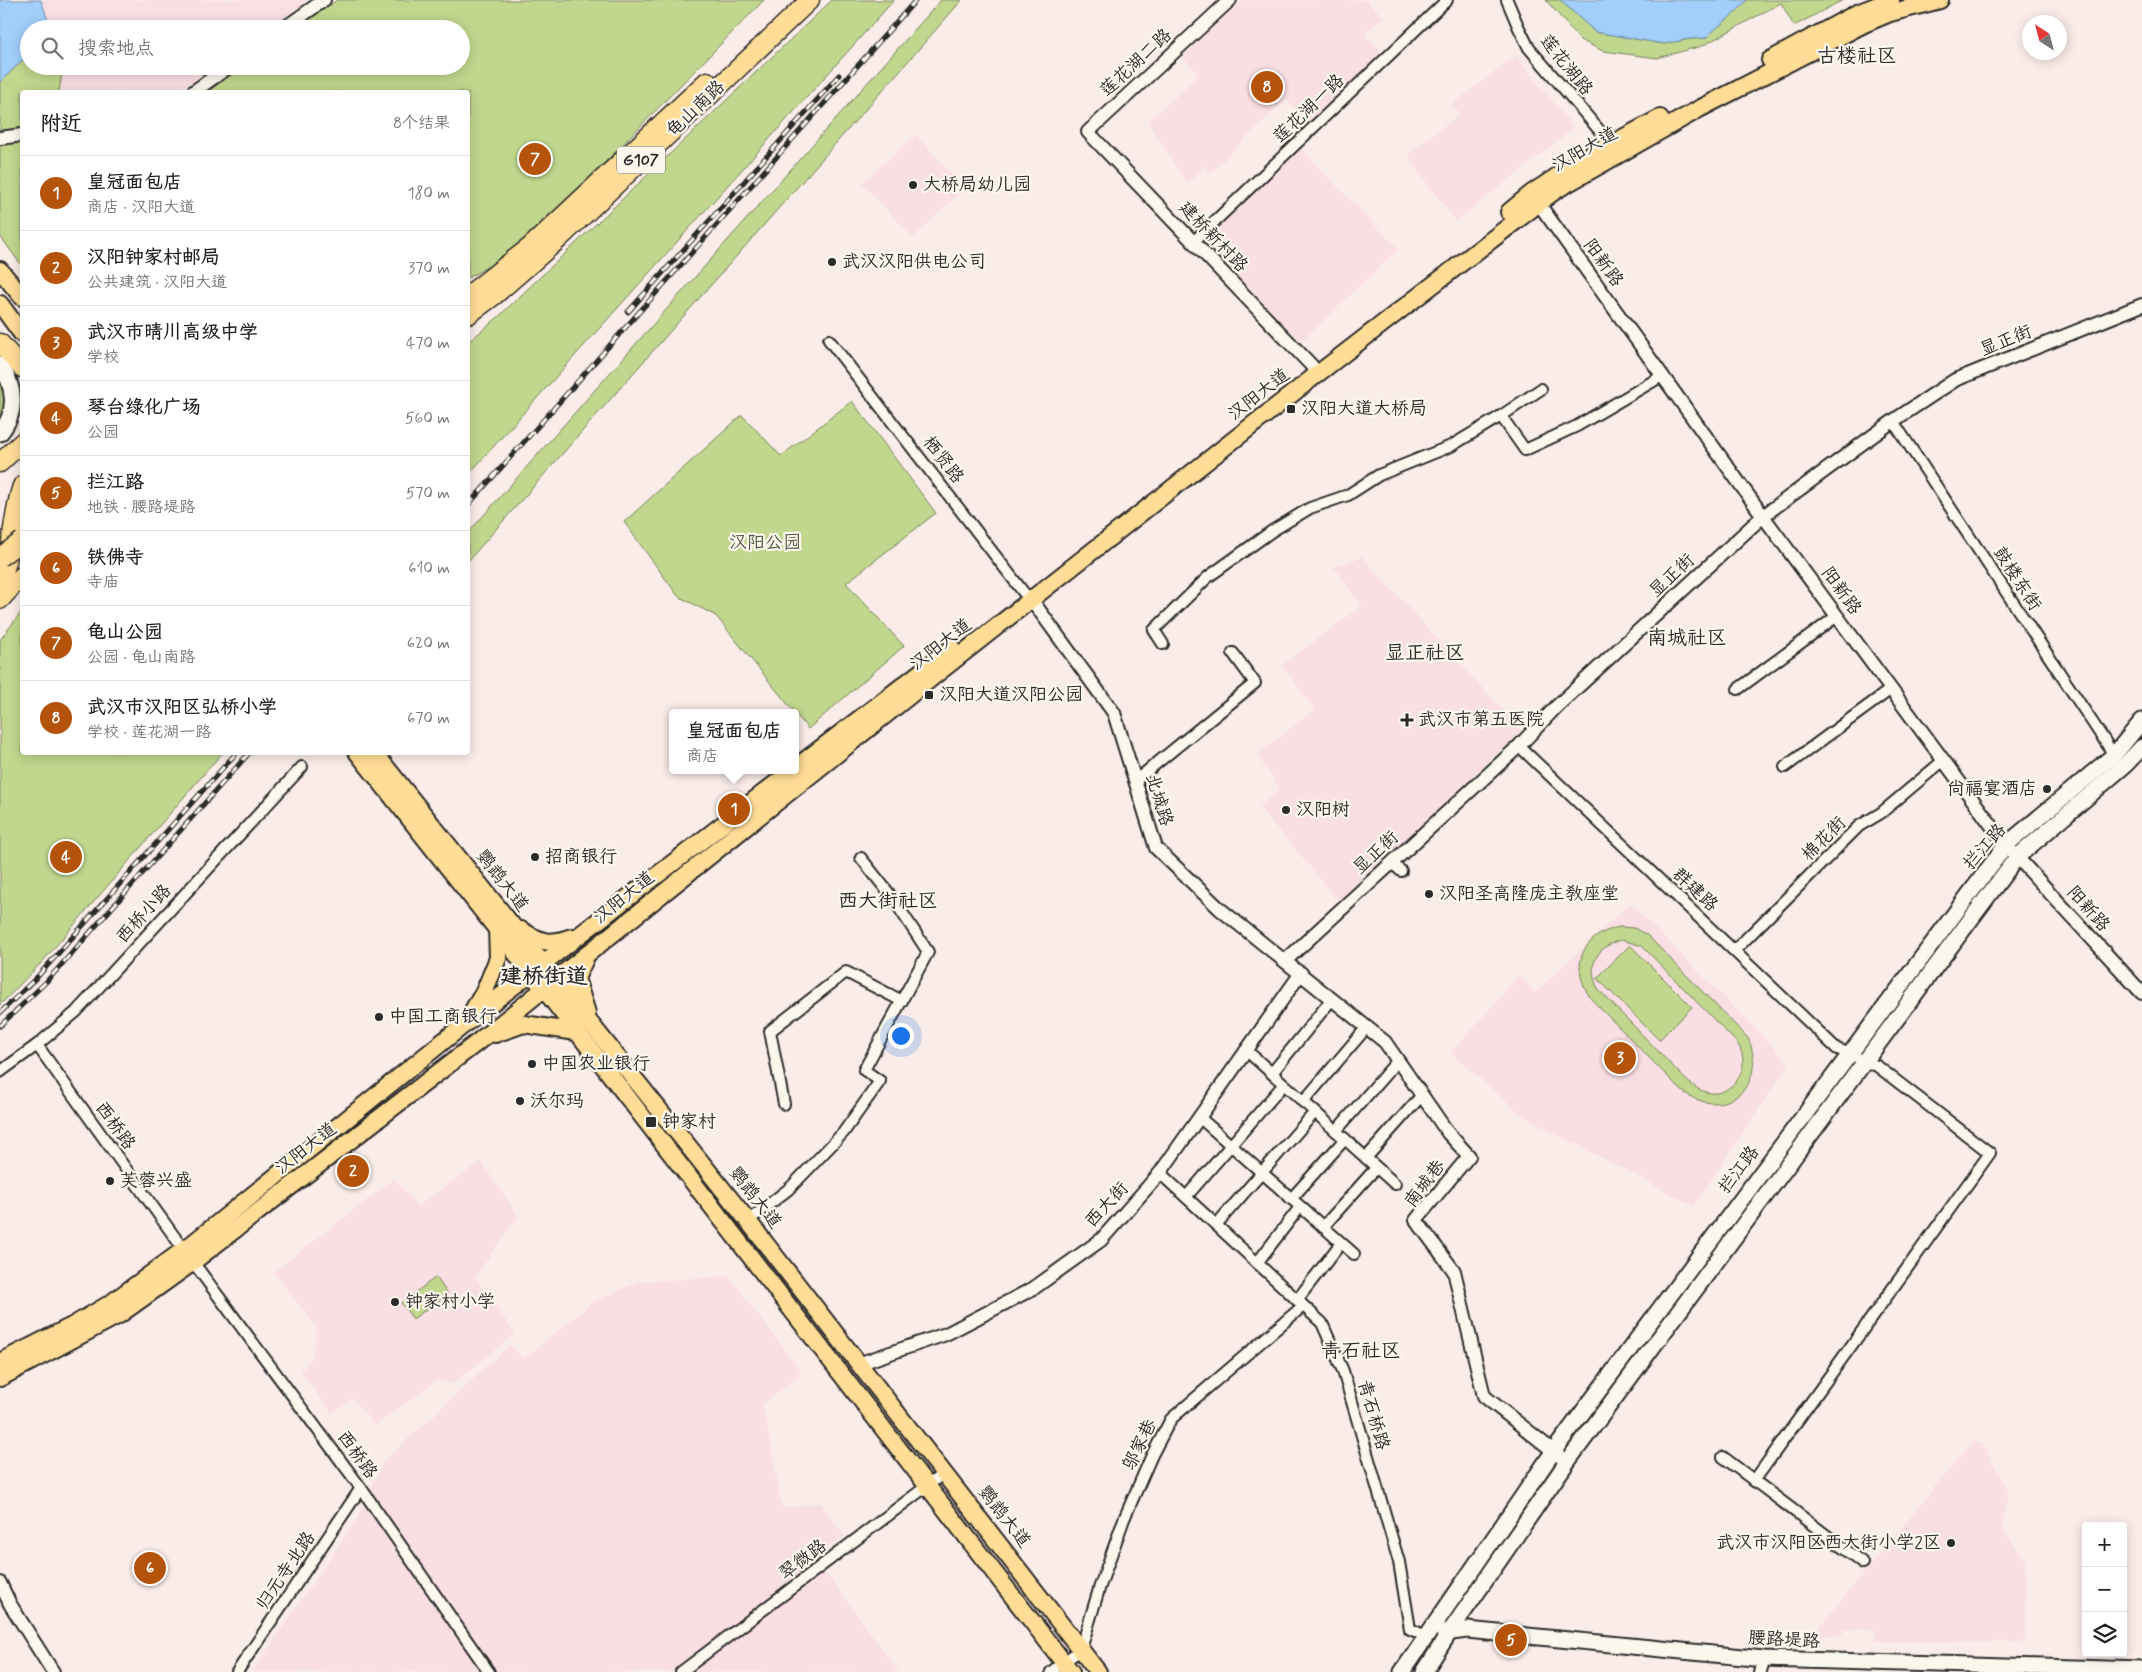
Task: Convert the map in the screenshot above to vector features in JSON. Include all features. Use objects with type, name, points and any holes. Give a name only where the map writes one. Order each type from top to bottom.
[{"type":"highway","name":"龟山南路","points":[[470,294],[516,259],[556,224],[793,0]]},
{"type":"highway","name":"龟山南路","points":[[470,313],[495,295],[559,239],[810,0]]},
{"type":"highway","points":[[0,343],[20,366]]},
{"type":"highway","points":[[0,463],[20,444]]},
{"type":"highway","points":[[0,582],[7,567],[20,493]]},
{"type":"highway","points":[[0,557],[20,542]]},
{"type":"highway","points":[[0,600],[20,578]]},
{"type":"main road","name":"汉阳大道","points":[[799,765],[1028,596],[1583,159],[1857,13],[1890,0]]},
{"type":"main road","name":"汉阳大道","points":[[0,1362],[72,1326],[189,1256],[479,1041],[1312,366],[1535,198],[1556,190],[1699,108],[1855,28],[1890,13],[1940,0]]},
{"type":"main road","points":[[4,275],[20,289]]},
{"type":"main road","points":[[4,275],[20,295]]},
{"type":"main road","points":[[0,304],[20,331]]},
{"type":"main road","points":[[0,364],[8,377],[13,394],[11,412],[0,433]]},
{"type":"main road","name":"拦江路","points":[[1402,1672],[1553,1452],[2006,845],[2114,755],[2142,721]]},
{"type":"main road","name":"拦江路","points":[[1424,1672],[1449,1632],[1567,1462],[2017,856],[2126,764],[2142,747]]},
{"type":"main road","points":[[360,755],[376,760]]},
{"type":"main road","name":"鹦鹉大道","points":[[364,755],[376,760],[502,925],[583,1027],[1062,1669]]},
{"type":"main road","name":"汉阳大道","points":[[0,1378],[120,1315],[466,1023],[788,774]]},
{"type":"main road","points":[[466,1023],[485,990],[498,958],[502,925],[544,943],[558,942],[586,930]]},
{"type":"main road","points":[[479,1041],[524,1024],[583,1027],[576,978],[588,955],[598,944]]},
{"type":"main road","name":"鹦鹉大道","points":[[583,1027],[748,1221],[1098,1672]]},
{"type":"main road","name":"腰路堤路","points":[[1426,1636],[1467,1630],[1762,1665],[2142,1670]]},
{"type":"street","points":[[296,20],[324,0]]},
{"type":"street","name":"莲花湖二路","points":[[1088,132],[1230,0]]},
{"type":"street","name":"莲花湖一路","points":[[1193,242],[1447,0]]},
{"type":"street","name":"莲花湖路","points":[[1507,0],[1530,48],[1611,144]]},
{"type":"street","points":[[195,90],[217,75]]},
{"type":"street","name":"建桥新村路","points":[[1088,132],[1312,366]]},
{"type":"street","points":[[0,138],[20,135]]},
{"type":"street","name":"阳新路","points":[[1535,198],[1763,516],[2006,845],[2142,991]]},
{"type":"street","name":"显正街","points":[[1285,961],[1396,867],[1556,707],[1763,516],[1894,421],[1955,380],[2142,305]]},
{"type":"street","name":"栖贤路","points":[[830,340],[1028,596]]},
{"type":"street","points":[[1501,416],[1525,450],[1577,426],[1662,376]]},
{"type":"street","points":[[1163,644],[1154,630],[1174,609],[1208,577],[1272,531],[1310,508],[1348,496],[1379,474],[1451,446],[1542,389]]},
{"type":"street","name":"鼓楼东街","points":[[1894,421],[2114,755]]},
{"type":"street","name":"北城路","points":[[1028,596],[1114,713],[1156,848],[1220,909],[1300,973]]},
{"type":"street","points":[[1738,689],[1837,616]]},
{"type":"street","points":[[1136,781],[1255,683],[1233,653]]},
{"type":"street","points":[[1785,767],[1891,689]]},
{"type":"street","name":"群建路","points":[[1519,746],[1837,1049],[1850,1052],[1864,1062],[1878,1066],[1990,1153],[1754,1481]]},
{"type":"street","name":"棉花街","points":[[1735,950],[1859,826],[1881,813],[1944,760]]},
{"type":"street","name":"西桥小路","points":[[0,1072],[37,1045],[76,1012],[302,767]]},
{"type":"street","points":[[748,1221],[790,1188],[843,1134],[880,1081],[864,1070],[928,952],[892,897],[861,858]]},
{"type":"street","points":[[784,1104],[770,1031],[846,972],[902,1001]]},
{"type":"street","name":"南城巷","points":[[1300,973],[1385,1042],[1448,1133],[1469,1156],[1416,1220],[1454,1271],[1484,1396],[1567,1462]]},
{"type":"street","name":"西大街","points":[[858,1364],[946,1334],[1034,1288],[1101,1240],[1160,1173],[1300,973]]},
{"type":"street","points":[[1272,1073],[1332,999]]},
{"type":"street","points":[[1303,1102],[1367,1027]]},
{"type":"street","name":"西桥路","points":[[37,1045],[189,1256],[361,1488],[489,1672]]},
{"type":"street","points":[[1246,1050],[1395,1184]]},
{"type":"street","points":[[1336,1131],[1398,1060]]},
{"type":"street","points":[[1186,1197],[1284,1084]]},
{"type":"street","points":[[1366,1158],[1422,1095]]},
{"type":"street","points":[[1216,1225],[1315,1112]]},
{"type":"street","points":[[1199,1117],[1354,1254]]},
{"type":"street","points":[[1291,1199],[1345,1139]]},
{"type":"street","points":[[1323,1227],[1376,1168]]},
{"type":"street","name":"青石桥路","points":[[1160,1173],[1322,1323],[1343,1371],[1399,1562],[1410,1629],[1426,1636]]},
{"type":"street","points":[[1257,1263],[1300,1207]]},
{"type":"street","name":"邬家巷","points":[[1081,1649],[1100,1586],[1124,1519],[1171,1419],[1300,1303],[1341,1243]]},
{"type":"street","points":[[1723,1457],[1863,1563]]},
{"type":"street","name":"翠微路","points":[[681,1672],[944,1473]]},
{"type":"street","name":"归元寺北路","points":[[237,1672],[361,1488]]},
{"type":"street","points":[[0,1583],[10,1604],[53,1672]]},
{"type":"street","points":[[1062,1669],[1081,1649]]},
{"type":"shaded area","points":[[41,0],[308,0],[280,20],[48,20]]},
{"type":"shaded area","points":[[1243,0],[1366,0],[1383,17],[1364,34],[1383,54],[1310,124],[1286,99],[1210,173],[1205,166],[1187,183],[1148,122],[1199,75],[1182,56]]},
{"type":"shaded area","points":[[1516,56],[1574,128],[1456,221],[1410,161],[1410,153],[1460,114],[1452,105]]},
{"type":"shaded area","points":[[62,75],[202,75],[179,90],[59,90]]},
{"type":"shaded area","name":"大桥局幼儿园","points":[[916,135],[965,188],[913,237],[862,183]]},
{"type":"shaded area","points":[[1300,148],[1398,249],[1301,342],[1203,241]]},
{"type":"shaded area","name":"武汉市第五医院","points":[[1362,557],[1522,731],[1340,902],[1259,807],[1280,789],[1257,755],[1315,709],[1282,665],[1362,606],[1334,567]]},
{"type":"shaded area","points":[[1630,903],[1789,1063],[1694,1206],[1523,1116],[1451,1053],[1519,976],[1535,993]]},
{"type":"shaded area","name":"钟家村小学","points":[[481,1162],[518,1216],[475,1277],[515,1334],[452,1384],[437,1380],[375,1426],[353,1398],[332,1413],[301,1372],[313,1355],[317,1328],[274,1272],[394,1179],[418,1206]]},
{"type":"shaded area","points":[[729,1276],[802,1373],[763,1404],[782,1508],[821,1503],[844,1536],[815,1558],[899,1672],[252,1672],[357,1519],[383,1462],[510,1345],[524,1359],[592,1303],[638,1282]]},
{"type":"shaded area","name":"武汉市汉阳区西大街小学2区","points":[[1973,1441],[1982,1444],[2009,1492],[2001,1527],[2025,1560],[2025,1642],[1875,1641],[1875,1630],[1844,1629],[1841,1636],[1813,1635]]},
{"type":"green space","points":[[337,0],[764,0],[523,246],[470,277],[470,90],[210,90],[231,75],[470,75],[470,20],[309,20]]},
{"type":"green space","points":[[832,0],[894,0],[470,473],[470,340],[496,319]]},
{"type":"green space","points":[[941,0],[962,0],[470,559],[470,531]]},
{"type":"green space","points":[[1546,0],[1560,0],[1595,32],[1664,44],[1706,38],[1747,0],[1843,0],[1794,26],[1781,3],[1702,46],[1657,58],[1603,51],[1580,40]]},
{"type":"green space","points":[[20,63],[20,75],[62,75],[59,90],[20,90],[20,129],[0,133],[0,82]]},
{"type":"green space","points":[[20,140],[20,263],[0,236],[0,143]]},
{"type":"green space","points":[[0,376],[5,396],[3,412],[0,417]]},
{"type":"green space","name":"汉阳公园","points":[[852,401],[936,513],[846,583],[904,646],[808,729],[799,718],[799,709],[792,709],[716,616],[678,596],[624,522],[742,415],[781,456]]},
{"type":"green space","points":[[20,614],[20,755],[220,755],[43,961],[0,1005],[0,640]]},
{"type":"green space","points":[[1619,927],[1634,928],[1647,935],[1748,1038],[1753,1055],[1753,1071],[1748,1084],[1739,1094],[1727,1101],[1713,1103],[1698,1100],[1682,1091],[1591,999],[1584,987],[1581,975],[1580,964],[1582,954],[1596,937],[1606,931]],"holes":[[[1622,940],[1642,946],[1738,1044],[1743,1057],[1742,1069],[1736,1081],[1726,1090],[1713,1093],[1706,1092],[1691,1084],[1599,990],[1593,973],[1596,958],[1600,952],[1613,943]]]},
{"type":"green space","points":[[1630,945],[1692,1007],[1659,1040],[1597,978]]},
{"type":"green space","points":[[436,1277],[448,1294],[413,1319],[401,1303]]},
{"type":"water","points":[[0,0],[41,0],[48,20],[20,20],[20,63],[0,82]]},
{"type":"water","points":[[1560,0],[1747,0],[1706,38],[1664,44],[1595,32]]},
{"type":"railway","points":[[470,503],[916,0]]},
{"type":"railway","points":[[628,312],[839,75]]},
{"type":"railway","points":[[0,1013],[39,975],[234,755]]},
{"type":"railway","points":[[0,1026],[47,981],[247,755]]},
{"type":"place","name":"武汉市汉阳区弘桥小学","points":[[1267,87]]},
{"type":"place","name":"龟山公园","points":[[535,159]]},
{"type":"place","name":"大桥局幼儿园","points":[[913,185]]},
{"type":"place","name":"武汉汉阳供电公司","points":[[832,262]]},
{"type":"place","name":"汉阳大道大桥局","points":[[1291,409]]},
{"type":"place","name":"汉阳大道汉阳公园","points":[[929,695]]},
{"type":"place","name":"武汉市第五医院","points":[[1407,720]]},
{"type":"place","name":"尚福宴酒店","points":[[2047,789]]},
{"type":"place","name":"皇冠面包店","points":[[734,809]]},
{"type":"place","name":"汉阳树","points":[[1286,810]]},
{"type":"place","name":"琴台绿化广场","points":[[66,857]]},
{"type":"place","name":"招商银行","points":[[535,857]]},
{"type":"place","name":"汉阳圣高隆庞主教座堂","points":[[1429,894]]},
{"type":"place","name":"中国工商银行","points":[[379,1017]]},
{"type":"place","name":"武汉市晴川高级中学","points":[[1620,1058]]},
{"type":"place","name":"中国农业银行","points":[[532,1064]]},
{"type":"place","name":"沃尔玛","points":[[520,1101]]},
{"type":"place","name":"钟家村","points":[[651,1122]]},
{"type":"place","name":"汉阳钟家村邮局","points":[[353,1171]]},
{"type":"place","name":"芙蓉兴盛","points":[[110,1181]]},
{"type":"place","name":"钟家村小学","points":[[395,1302]]},
{"type":"place","name":"武汉市汉阳区西大街小学2区","points":[[1951,1543]]},
{"type":"place","name":"铁佛寺","points":[[150,1568]]},
{"type":"place","name":"拦江路","points":[[1511,1640]]},
{"type":"district","name":"古楼社区","points":[[1857,56]]},
{"type":"district","name":"南城社区","points":[[1687,638]]},
{"type":"district","name":"显正社区","points":[[1425,653]]},
{"type":"district","name":"西大街社区","points":[[888,901]]},
{"type":"district","name":"建桥街道","points":[[544,977]]},
{"type":"district","name":"青石社区","points":[[1361,1351]]}]
